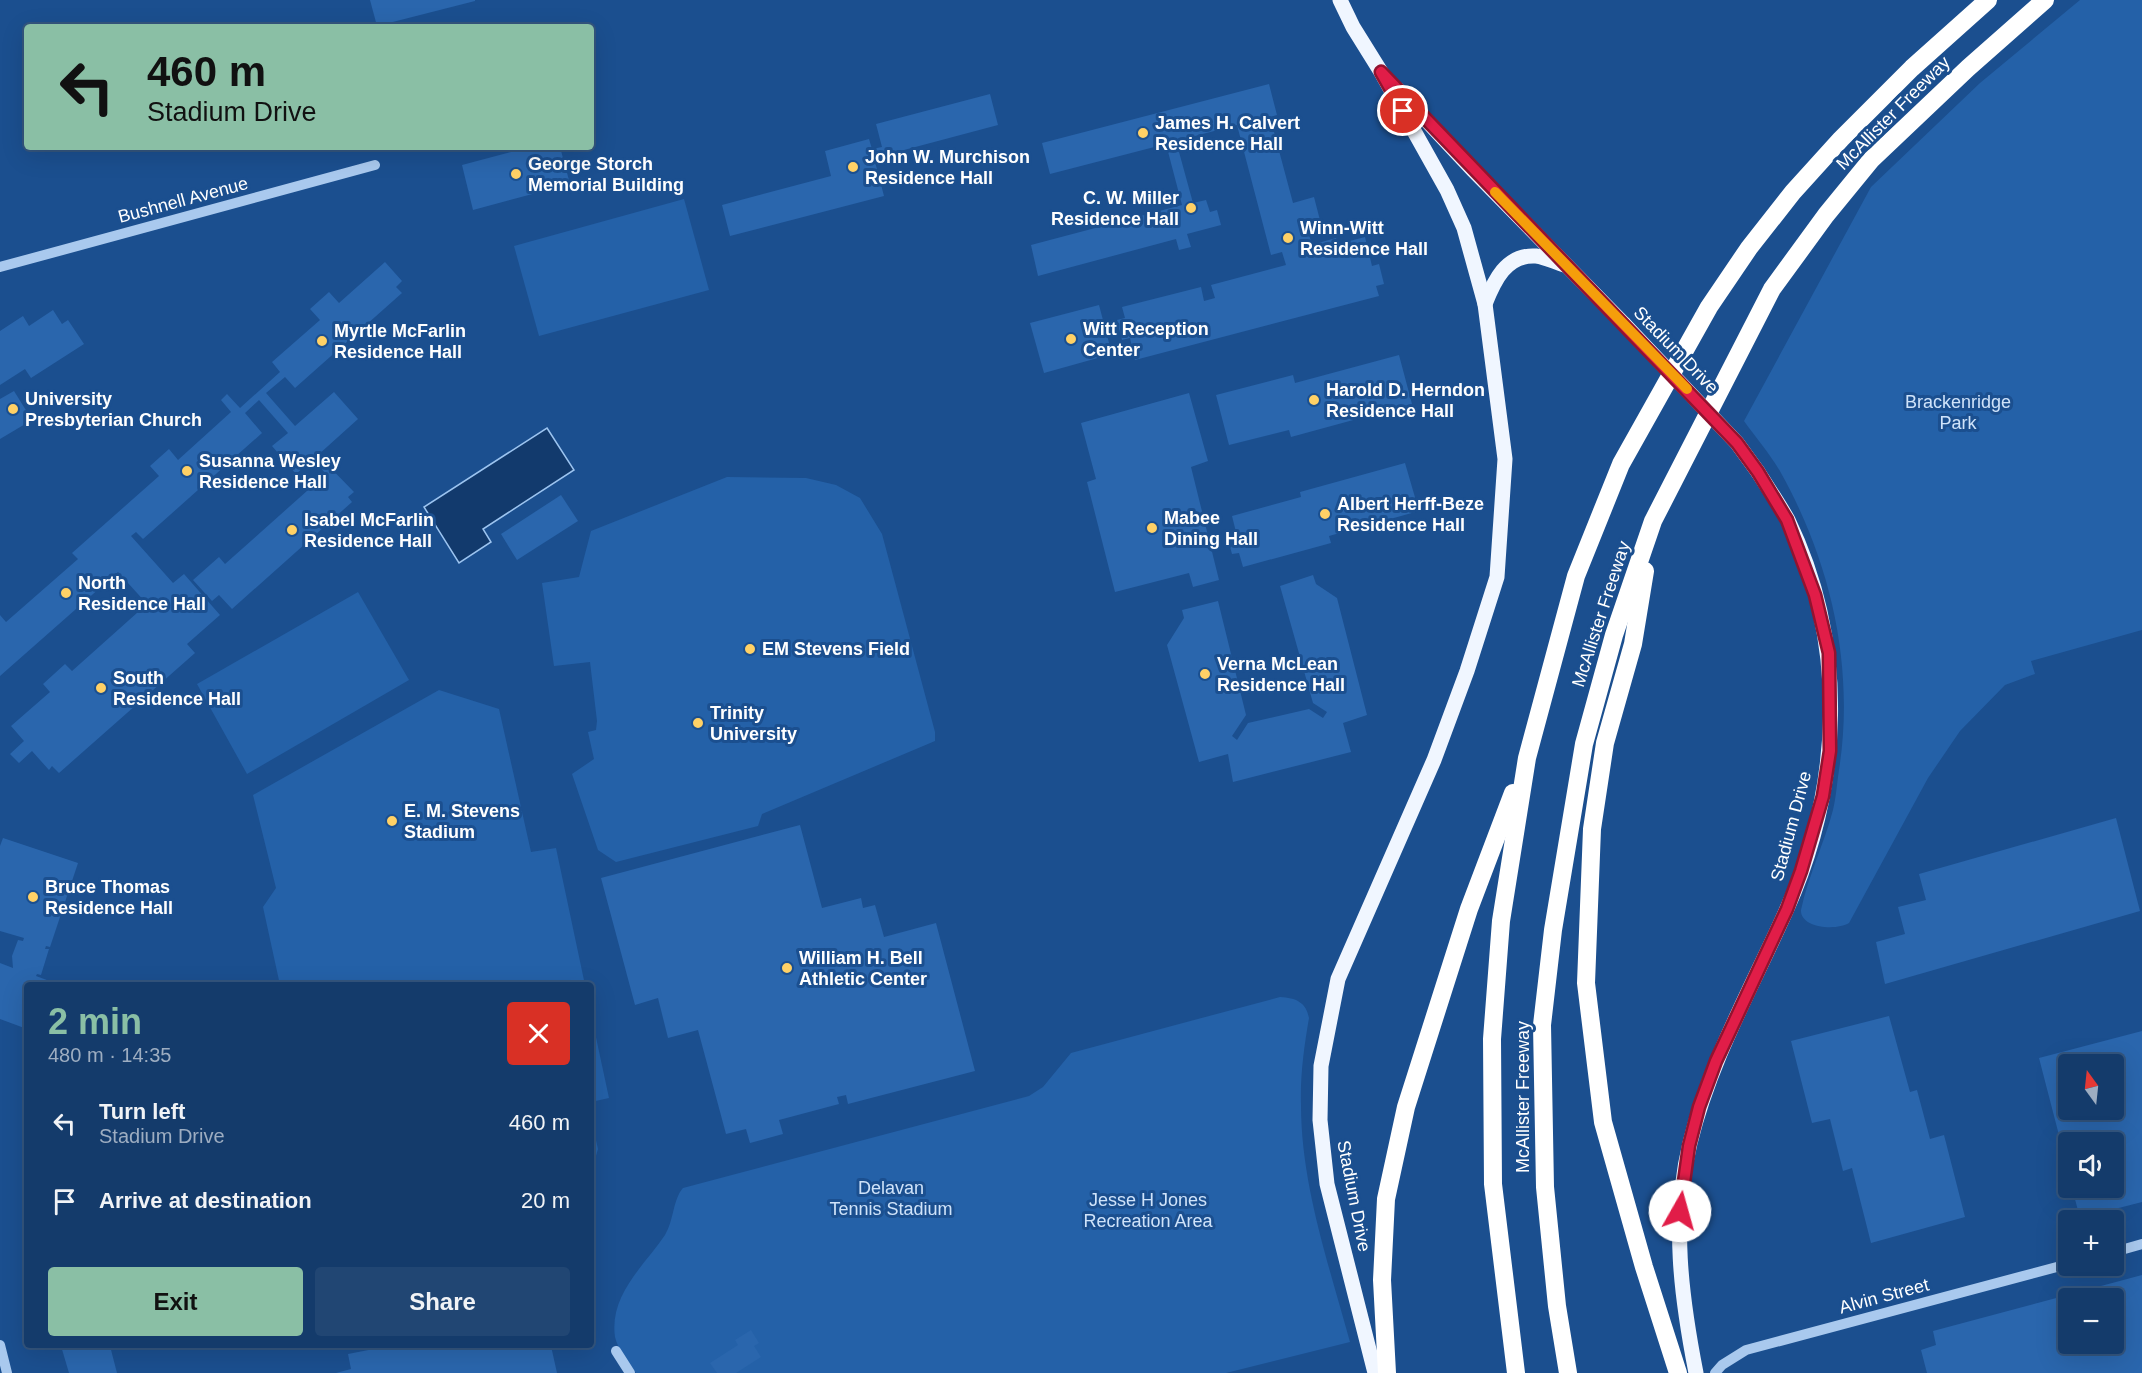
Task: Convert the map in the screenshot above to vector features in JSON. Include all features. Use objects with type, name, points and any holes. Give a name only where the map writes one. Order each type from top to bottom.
[{"type":"highway","name":"McAllister Freeway","points":[[1516,1373],[1493,1184],[1492,1040],[1501,921],[1527,758],[1576,576],[1621,464],[1709,307],[1749,248],[1793,192],[1841,139],[1911,68],[1988,0]]},
{"type":"highway","name":"McAllister Freeway","points":[[1568,1373],[1557,1306],[1545,1187],[1542,1025],[1553,930],[1584,744],[1614,635],[1653,520],[1772,289],[1826,215],[1871,160],[1968,68],[2045,0]]},
{"type":"highway","points":[[1653,520],[1633,644],[1605,742],[1592,830],[1586,982],[1603,1122],[1644,1267],[1678,1373]]},
{"type":"highway","points":[[1387,1373],[1382,1280],[1386,1199],[1406,1107],[1469,909],[1527,758]]},
{"type":"main road","name":"Stadium Drive","points":[[1340,0],[1353,27],[1447,189],[1464,228],[1485,304],[1505,459],[1497,577],[1467,671],[1434,760],[1338,979],[1321,1066],[1320,1120],[1327,1184],[1375,1373]]},
{"type":"main road","name":"Stadium Drive","points":[[1381,72],[1737,443],[1758,472],[1787,520],[1815,595],[1829,653],[1830,751],[1823,796],[1808,852],[1787,909],[1716,1061],[1699,1107],[1689,1146],[1680,1211],[1679,1262],[1684,1311],[1696,1373]]},
{"type":"main road","points":[[1485,304],[1495,280],[1505,267],[1518,259],[1536,256],[1566,266]]},
{"type":"street","name":"Bushnell Avenue","points":[[0,267],[375,165]]},
{"type":"street","points":[[2124,1250],[2142,1245]]},
{"type":"street","name":"Alvin Street","points":[[1715,1373],[1722,1365],[1746,1350],[2058,1267]]},
{"type":"street","points":[[0,1345],[7,1373]]},
{"type":"street","points":[[616,1351],[630,1373]]},
{"type":"green space","name":"Brackenridge Park","points":[[2080,0],[2142,0],[2142,630],[2031,661],[2035,674],[2005,685],[1960,731],[1928,778],[1849,923],[1836,927],[1812,924],[1802,916],[1801,910],[1835,801],[1843,731],[1844,693],[1841,654],[1826,579],[1799,507],[1781,473],[1744,421],[1871,187],[1980,83]]},
{"type":"green space","points":[[684,199],[709,290],[539,336],[514,246]]},
{"type":"green space","name":"EM Stevens Field","points":[[727,477],[806,478],[836,485],[860,498],[882,534],[935,732],[935,741],[762,814],[758,826],[616,862],[598,850],[572,774],[594,759],[588,732],[596,730],[597,721],[590,662],[554,666],[542,583],[579,577],[591,531]]},
{"type":"green space","points":[[358,592],[409,680],[247,774],[197,684]]},
{"type":"green space","name":"E. M. Stevens Stadium","points":[[439,690],[499,709],[531,852],[556,848],[584,982],[279,982],[263,907],[276,888],[253,795]]},
{"type":"green space","name":"Jesse H Jones Recreation Area","points":[[1280,997],[1291,998],[1299,1002],[1308,1013],[1301,1094],[1302,1135],[1311,1195],[1350,1342],[1226,1373],[636,1373],[616,1342],[617,1308],[623,1294],[665,1235],[677,1198],[683,1188],[1029,1096],[1043,1087],[1071,1053]]},
{"type":"green space","points":[[594,1028],[609,1098],[594,1101]]},
{"type":"green space","points":[[594,1132],[598,1149],[594,1163]]},
{"type":"shaded area","points":[[547,428],[574,470],[483,529],[491,542],[459,563],[424,507]]},
{"type":"building","points":[[370,0],[475,0],[385,24],[376,24]]},
{"type":"building","points":[[1269,84],[1277,115],[1270,117],[1293,203],[1314,197],[1322,228],[1308,232],[1311,241],[1302,244],[1304,252],[1312,250],[1311,245],[1336,238],[1338,244],[1365,237],[1372,266],[1379,264],[1384,284],[1376,286],[1379,296],[1135,360],[1130,338],[1122,340],[1117,320],[1125,318],[1122,307],[1201,287],[1204,301],[1215,298],[1211,285],[1286,265],[1282,252],[1271,255],[1237,125],[1176,141],[1193,203],[1206,200],[1210,212],[1217,210],[1221,225],[1187,234],[1191,247],[1179,250],[1176,239],[1038,276],[1031,245],[1182,205],[1166,144],[1050,174],[1042,143]]},
{"type":"building","name":"John W. Murchison Residence Hall","points":[[990,94],[998,125],[874,158],[884,196],[730,236],[722,205],[831,176],[825,151],[869,139],[872,149],[882,147],[876,124]]},
{"type":"building","name":"George Storch Memorial Building","points":[[511,150],[561,150],[570,184],[473,210],[462,165],[511,152]]},
{"type":"building","points":[[385,262],[402,281],[396,287],[402,293],[295,388],[285,377],[266,393],[295,426],[334,392],[358,419],[318,455],[354,492],[348,497],[352,502],[232,609],[219,595],[212,601],[193,580],[219,557],[225,564],[326,474],[313,459],[296,474],[272,446],[288,433],[259,400],[245,413],[262,433],[143,539],[136,532],[131,536],[173,583],[184,574],[220,615],[187,644],[195,653],[59,773],[52,766],[49,770],[32,751],[19,763],[10,754],[24,741],[11,726],[50,692],[43,684],[65,664],[72,671],[147,604],[118,572],[0,676],[0,615],[6,622],[78,559],[72,553],[159,476],[150,466],[169,449],[178,460],[231,412],[221,400],[227,394],[240,408],[280,372],[272,362],[320,320],[310,309],[329,292],[339,303]]},
{"type":"building","name":"Witt Reception Center","points":[[1099,305],[1112,354],[1044,373],[1030,323]]},
{"type":"building","points":[[53,310],[62,324],[68,320],[84,344],[31,378],[25,369],[0,385],[0,331],[23,316],[29,326]]},
{"type":"building","name":"Harold D. Herndon Residence Hall","points":[[1399,355],[1412,404],[1291,437],[1289,430],[1229,445],[1216,395],[1293,375],[1295,383]]},
{"type":"building","name":"University Presbyterian Church","points":[[14,391],[32,420],[0,439],[0,399]]},
{"type":"building","name":"Mabee Dining Hall","points":[[1189,393],[1208,461],[1191,467],[1219,580],[1193,587],[1189,573],[1115,592],[1087,482],[1096,479],[1081,423]]},
{"type":"building","name":"Albert Herff-Beze Residence Hall","points":[[1405,463],[1419,511],[1329,536],[1331,543],[1243,567],[1239,553],[1232,554],[1228,539],[1237,536],[1232,516],[1301,497],[1300,492]]},
{"type":"building","points":[[561,495],[578,521],[517,560],[501,534]]},
{"type":"building","name":"Verna McLean Residence Hall","points":[[1313,575],[1316,584],[1337,598],[1367,715],[1343,723],[1351,752],[1233,782],[1228,754],[1199,762],[1167,645],[1184,618],[1182,610],[1218,601],[1246,715],[1232,736],[1237,740],[1248,723],[1309,709],[1323,718],[1327,712],[1313,703],[1280,586]]},
{"type":"building","points":[[2116,818],[2140,911],[1885,984],[1876,942],[1905,934],[1898,907],[1926,900],[1919,874]]},
{"type":"building","name":"William H. Bell Athletic Center","points":[[800,825],[822,908],[861,898],[863,908],[875,905],[884,937],[936,923],[975,1071],[848,1104],[846,1095],[837,1097],[839,1104],[779,1120],[783,1134],[750,1143],[746,1129],[726,1134],[698,1030],[668,1038],[658,998],[635,1005],[601,878]]},
{"type":"building","name":"Bruce Thomas Residence Hall","points":[[3,838],[78,863],[50,947],[46,946],[45,949],[49,949],[41,975],[36,976],[52,982],[24,982],[24,1028],[0,1019],[0,963],[13,968],[12,956],[18,940],[23,941],[24,938],[0,931],[0,846]]},
{"type":"building","points":[[1889,1016],[1910,1092],[1917,1090],[1930,1139],[1944,1135],[1965,1217],[1871,1243],[1852,1168],[1843,1171],[1830,1119],[1812,1123],[1791,1041]]},
{"type":"building","points":[[2142,1031],[2142,1202],[2111,1210],[2078,1210],[2075,1198],[2124,1198],[2124,1132],[2058,1132],[2039,1058]]},
{"type":"building","points":[[2142,1275],[2142,1373],[1927,1373],[1921,1350],[1936,1345],[1933,1331],[2058,1298],[2058,1354],[2124,1354],[2124,1288],[2093,1288]]},
{"type":"building","points":[[751,1330],[759,1343],[754,1346],[761,1357],[736,1373],[717,1373],[710,1363],[738,1345],[735,1340]]},
{"type":"building","points":[[62,1348],[111,1348],[117,1373],[69,1373]]},
{"type":"building","points":[[379,1348],[551,1348],[557,1373],[336,1373],[351,1369],[348,1354]]},
{"type":"slow traffic","points":[[1495,192],[1687,389]]},
{"type":"place","name":"James H. Calvert Residence Hall","points":[[1143,133]]},
{"type":"place","name":"John W. Murchison Residence Hall","points":[[853,167]]},
{"type":"place","name":"George Storch Memorial Building","points":[[516,174]]},
{"type":"place","name":"C. W. Miller Residence Hall","points":[[1191,208]]},
{"type":"place","name":"Winn-Witt Residence Hall","points":[[1288,238]]},
{"type":"place","name":"Witt Reception Center","points":[[1071,339]]},
{"type":"place","name":"Myrtle McFarlin Residence Hall","points":[[322,341]]},
{"type":"place","name":"Harold D. Herndon Residence Hall","points":[[1314,400]]},
{"type":"place","name":"University Presbyterian Church","points":[[13,409]]},
{"type":"place","name":"Susanna Wesley Residence Hall","points":[[187,471]]},
{"type":"place","name":"Albert Herff-Beze Residence Hall","points":[[1325,514]]},
{"type":"place","name":"Mabee Dining Hall","points":[[1152,528]]},
{"type":"place","name":"Isabel McFarlin Residence Hall","points":[[292,530]]},
{"type":"place","name":"North Residence Hall","points":[[66,593]]},
{"type":"place","name":"EM Stevens Field","points":[[750,649]]},
{"type":"place","name":"Verna McLean Residence Hall","points":[[1205,674]]},
{"type":"place","name":"South Residence Hall","points":[[101,688]]},
{"type":"place","name":"Trinity University","points":[[698,723]]},
{"type":"place","name":"E. M. Stevens Stadium","points":[[392,821]]},
{"type":"place","name":"Bruce Thomas Residence Hall","points":[[33,897]]},
{"type":"place","name":"William H. Bell Athletic Center","points":[[787,968]]},
{"type":"route","points":[[1403,111],[1381,72],[1737,443],[1758,472],[1787,520],[1800,549],[1815,595],[1829,653],[1830,751],[1823,796],[1808,852],[1787,909],[1716,1061],[1699,1107],[1689,1146],[1680,1211]]},
{"type":"park label","name":"Delavan Tennis Stadium","points":[[891,1198]]}]
